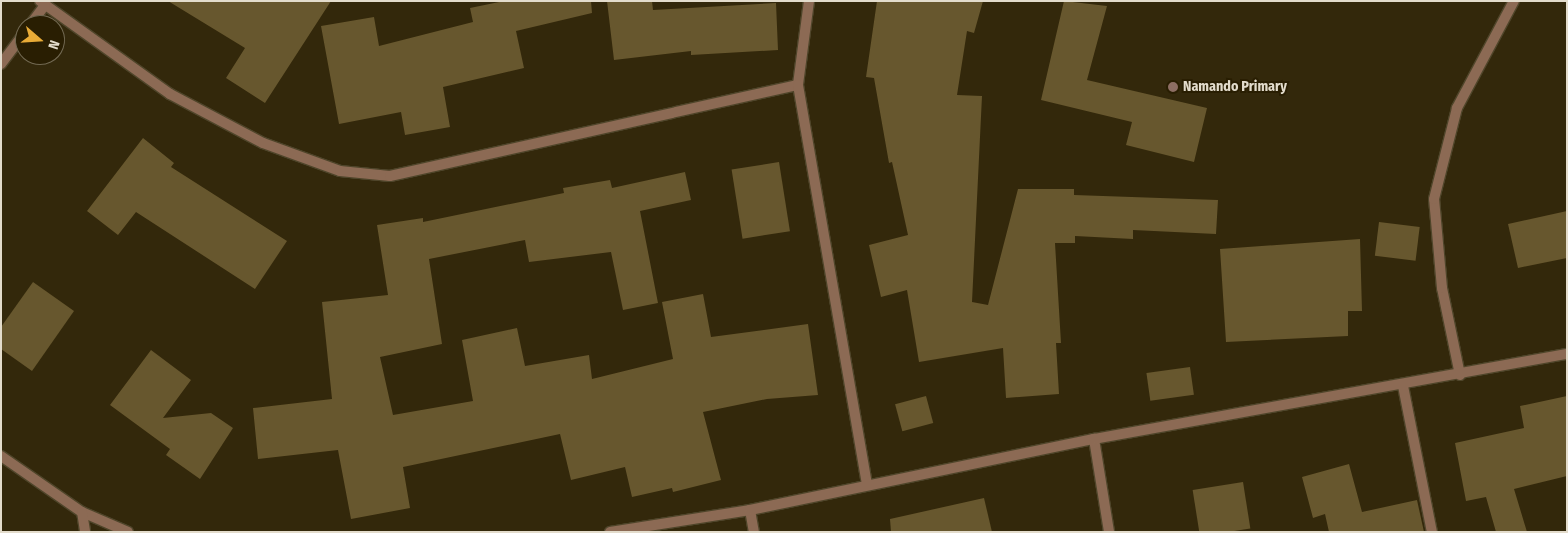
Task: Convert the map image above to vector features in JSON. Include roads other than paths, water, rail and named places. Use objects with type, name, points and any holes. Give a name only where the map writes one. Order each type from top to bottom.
[{"type":"street","points":[[809,1],[798,84],[867,484]]},
{"type":"street","points":[[1460,375],[1442,288],[1434,198],[1457,108],[1514,1]]},
{"type":"street","points":[[35,15],[42,3],[170,94],[263,143],[340,171],[390,176],[798,84]]},
{"type":"street","points":[[1,64],[15,45]]},
{"type":"street","points":[[610,532],[750,510],[867,484],[1094,439],[1403,386],[1567,354]]},
{"type":"street","points":[[1403,386],[1432,532]]},
{"type":"street","points":[[1094,439],[1109,532]]},
{"type":"street","points":[[1,456],[82,512],[128,532]]},
{"type":"street","points":[[750,510],[754,532]]},
{"type":"street","points":[[82,512],[85,532]]},
{"type":"place","name":"Namando Primary","points":[[1173,87]]}]
